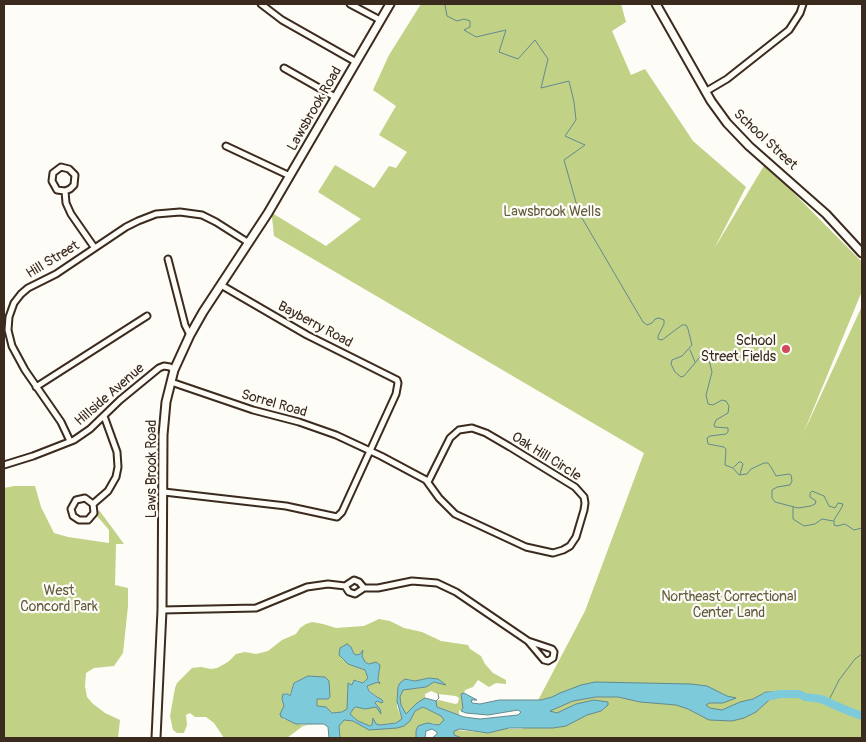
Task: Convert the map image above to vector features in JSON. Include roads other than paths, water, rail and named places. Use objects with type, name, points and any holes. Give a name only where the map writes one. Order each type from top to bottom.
[{"type":"street","points":[[261,4],[282,20],[356,62]]},
{"type":"street","points":[[350,4],[380,20]]},
{"type":"street","name":"Lawsbrook Road","points":[[260,225],[390,4]]},
{"type":"street","name":"School Street","points":[[656,4],[705,92],[719,113],[740,137],[837,225],[862,253]]},
{"type":"street","points":[[705,92],[727,79],[789,30],[800,13],[803,4]]},
{"type":"street","points":[[284,68],[336,97]]},
{"type":"street","points":[[226,146],[290,176]]},
{"type":"street","points":[[61,167],[72,170],[75,177],[72,188],[65,191],[57,190],[52,181],[53,174],[61,167]]},
{"type":"street","points":[[65,191],[66,203],[71,214],[94,247]]},
{"type":"street","name":"Hill Street","points":[[70,442],[60,422],[16,356],[9,339],[8,323],[14,303],[28,288],[49,278],[138,220],[156,214],[171,212],[195,213],[209,218],[248,243]]},
{"type":"street","name":"Laws Brook Road","points":[[156,738],[162,610],[164,416],[174,370],[190,335],[220,285],[260,225]]},
{"type":"street","points":[[168,259],[185,325],[190,335]]},
{"type":"street","name":"Bayberry Road","points":[[220,285],[307,335],[398,382],[396,394],[370,451]]},
{"type":"street","points":[[36,386],[147,316]]},
{"type":"street","name":"Hillside Avenue","points":[[4,465],[70,442],[83,435],[120,400],[159,368],[164,366],[174,370]]},
{"type":"street","name":"Sorrel Road","points":[[171,382],[244,408],[299,422],[336,435],[370,451]]},
{"type":"street","points":[[93,504],[111,486],[116,477],[118,467],[116,447],[104,416]]},
{"type":"street","name":"Oak Hill Circle","points":[[370,451],[410,470],[428,482],[439,498],[455,514],[513,542],[546,552],[558,552],[570,546],[576,537],[584,510],[584,497],[575,487],[510,446],[472,428],[459,430],[450,438],[428,482]]},
{"type":"street","points":[[164,492],[286,506],[326,516],[338,516],[342,512],[370,451]]},
{"type":"street","points":[[85,498],[93,504],[94,513],[90,519],[81,521],[73,516],[71,508],[76,500],[85,498]]},
{"type":"street","points":[[345,586],[349,592],[358,594],[364,588],[378,588],[424,580],[437,582],[456,592],[528,641],[544,660],[548,661],[553,658],[554,652],[552,649],[528,641]]},
{"type":"street","points":[[162,610],[249,608],[270,603],[307,587],[328,584],[345,586],[351,581],[357,581],[364,588]]},
{"type":"water","points":[[347,644],[351,647],[354,654],[360,654],[363,650],[362,656],[365,662],[369,664],[376,662],[380,665],[378,679],[380,684],[378,682],[367,686],[369,691],[383,701],[382,703],[377,701],[375,703],[380,709],[381,714],[376,707],[365,709],[356,707],[350,714],[358,721],[370,726],[372,725],[373,718],[376,724],[380,725],[396,723],[402,719],[397,701],[398,687],[405,679],[415,681],[429,678],[438,679],[446,685],[434,682],[426,687],[403,690],[400,697],[401,705],[406,714],[425,698],[436,701],[437,707],[464,717],[480,719],[518,715],[521,712],[518,710],[488,715],[466,713],[461,711],[463,708],[461,694],[464,693],[477,700],[471,700],[472,703],[480,704],[499,700],[541,700],[581,685],[595,682],[691,684],[707,686],[727,696],[736,698],[723,703],[709,703],[706,705],[710,708],[722,710],[740,702],[753,699],[766,692],[778,692],[756,712],[732,721],[709,720],[676,705],[640,702],[618,697],[596,697],[573,701],[550,711],[557,713],[576,704],[594,700],[608,702],[608,705],[601,711],[587,715],[566,726],[553,728],[509,728],[488,733],[460,729],[454,731],[454,735],[462,738],[432,738],[437,732],[432,729],[426,731],[425,738],[416,738],[418,726],[427,723],[439,725],[444,720],[441,716],[423,707],[415,711],[410,721],[404,726],[397,728],[369,730],[353,721],[344,720],[339,726],[340,738],[329,738],[328,727],[324,724],[296,724],[281,717],[280,714],[284,706],[283,694],[290,696],[294,683],[308,676],[325,677],[329,681],[330,697],[328,699],[317,699],[317,706],[326,707],[332,713],[342,712],[347,709],[348,683],[352,685],[354,680],[363,683],[368,678],[365,670],[348,664],[339,655],[340,648]]},
{"type":"waterway","points":[[447,4],[445,5],[447,16],[457,21],[464,19],[470,21],[470,27],[464,30],[476,37],[506,30],[499,52],[518,59],[535,40],[548,59],[541,88],[569,81],[576,120],[565,136],[585,145],[564,160],[579,213],[643,322],[647,325],[655,319],[664,320],[658,339],[662,340],[682,325],[686,325],[692,345],[682,356],[672,360],[671,364],[675,372],[681,377],[684,376],[700,357],[709,360],[712,372],[706,395],[708,404],[713,405],[722,400],[726,401],[729,406],[728,413],[716,420],[714,425],[715,427],[728,428],[728,432],[726,434],[710,436],[707,438],[708,444],[724,447],[726,449],[725,465],[733,468],[739,475],[747,474],[751,469],[764,463],[768,463],[776,476],[791,475],[792,481],[790,485],[777,487],[772,490],[772,498],[775,502],[798,508],[811,506],[816,501],[810,497],[812,491],[824,496],[829,506],[835,508],[838,503],[843,504],[834,520],[834,525],[845,524],[854,530],[862,528]]},
{"type":"waterway","points":[[690,350],[695,362]]},
{"type":"waterway","points":[[734,467],[739,462],[743,464],[740,474]]},
{"type":"waterway","points":[[793,507],[793,519],[804,526],[815,524],[822,519],[833,521]]},
{"type":"waterway","points":[[828,702],[839,680],[855,659],[862,654]]},
{"type":"waterway","points":[[436,701],[439,698],[438,694]]},
{"type":"waterway","points":[[766,697],[780,694],[799,694],[805,697],[821,699],[862,716]]},
{"type":"place","name":"School Street Fields","points":[[786,349]]},
{"type":"park label","name":"Lawsbrook Wells","points":[[552,212]]},
{"type":"park label","name":"West Concord Park","points":[[59,600]]},
{"type":"park label","name":"Northeast Correctional Center Land","points":[[729,606]]}]
